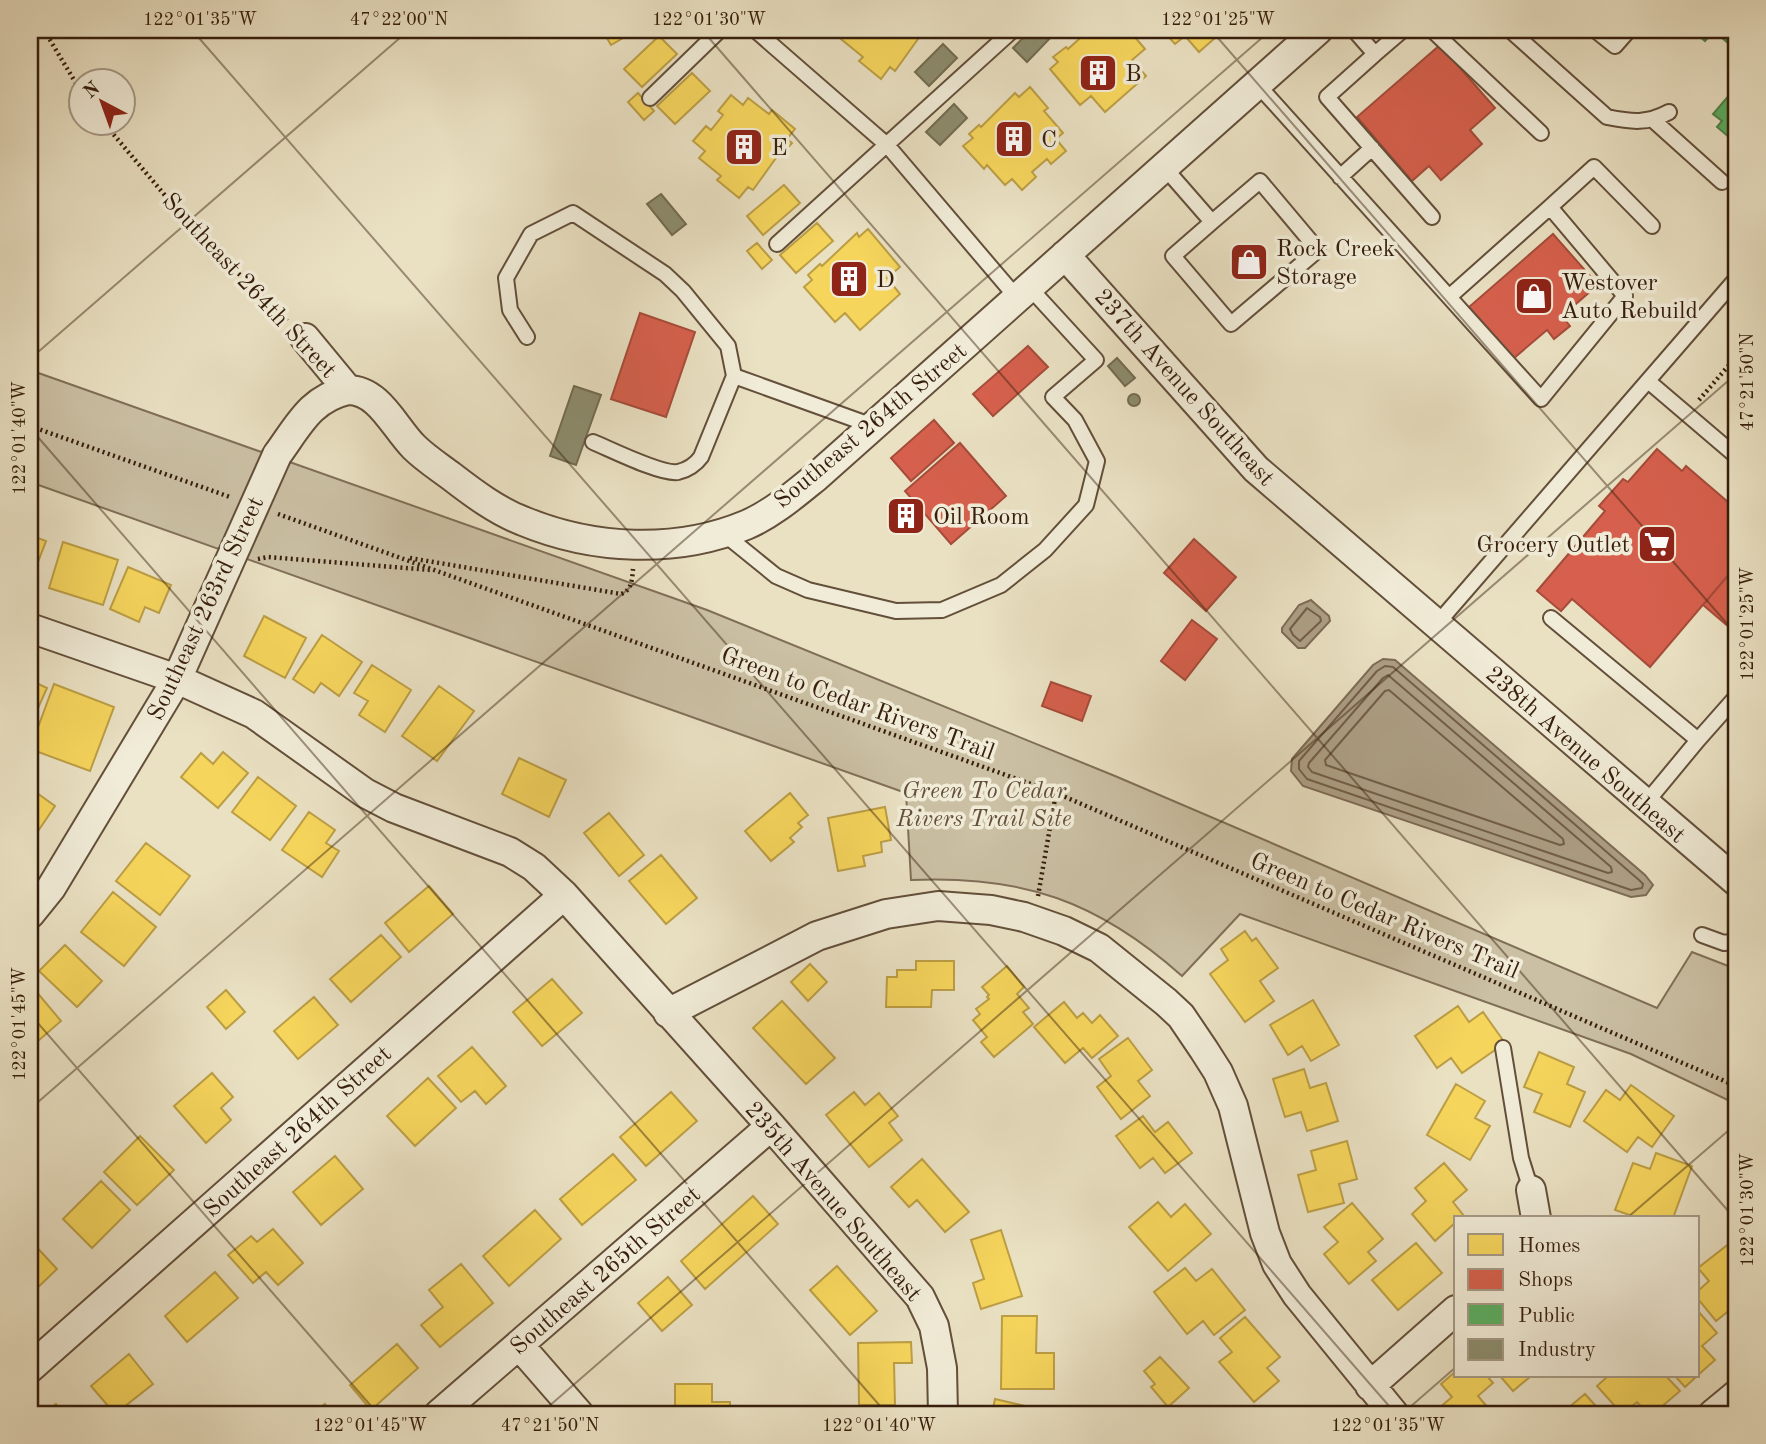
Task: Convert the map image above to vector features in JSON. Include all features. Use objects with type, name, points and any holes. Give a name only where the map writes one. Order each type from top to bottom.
[{"type":"street","name":"Southeast 264th Street","points":[[305,338],[348,390],[360,390],[370,396],[414,447],[470,491],[523,521],[578,539],[644,546],[694,540],[722,532],[747,524],[785,502],[1318,30]]},
{"type":"street","name":"237th Avenue Southeast","points":[[1065,255],[1256,469],[1436,625]]},
{"type":"street","name":"Southeast 263rd Street","points":[[30,914],[51,888],[177,679],[277,455],[315,405],[329,395],[348,390]]},
{"type":"street","name":"238th Avenue Southeast","points":[[1436,625],[1736,881]]},
{"type":"street","points":[[30,628],[177,679]]},
{"type":"street","name":"235th Avenue Southeast","points":[[177,679],[254,714],[365,793],[394,808],[510,852],[534,867],[564,895],[920,1297],[934,1326],[942,1368],[943,1414]]},
{"type":"street","name":"Southeast 264th Street","points":[[30,1368],[564,895]]},
{"type":"street","points":[[668,1013],[817,936],[886,914],[938,906],[991,910],[1034,921],[1099,948],[1181,1016],[1218,1072],[1233,1106],[1265,1233],[1276,1264],[1297,1296],[1394,1414]]},
{"type":"street","name":"Southeast 265th Street","points":[[439,1414],[771,1126]]},
{"type":"street","points":[[1531,1190],[1536,1216]]},
{"type":"street","points":[[1370,1386],[1454,1312]]},
{"type":"street","points":[[519,1345],[579,1414]]},
{"type":"street","points":[[1713,1414],[1736,1395]]},
{"type":"lane","points":[[650,98],[720,30]]},
{"type":"lane","points":[[722,532],[776,576],[808,590],[896,611],[942,610],[1001,585],[1045,550],[1086,505],[1097,461],[1075,419],[1054,397],[1096,360],[1023,292],[887,145],[755,30]]},
{"type":"lane","points":[[777,244],[1013,30]]},
{"type":"lane","points":[[1354,30],[1375,54]]},
{"type":"lane","points":[[1404,30],[1327,97],[1432,217]]},
{"type":"lane","points":[[1432,30],[1541,133]]},
{"type":"lane","points":[[1510,30],[1607,117],[1627,121],[1653,120],[1670,112]]},
{"type":"lane","points":[[1595,30],[1615,46],[1629,30]]},
{"type":"lane","points":[[1257,84],[1541,399],[1625,296],[1550,206]]},
{"type":"lane","points":[[1653,120],[1722,182]]},
{"type":"lane","points":[[1340,177],[1372,148]]},
{"type":"lane","points":[[1164,166],[1212,222]]},
{"type":"lane","points":[[1449,297],[1594,167],[1651,226]]},
{"type":"lane","points":[[1259,181],[1318,250],[1231,324],[1173,256],[1212,222],[1259,181]]},
{"type":"lane","points":[[527,337],[510,310],[506,278],[531,234],[573,214],[665,274],[683,291],[728,346],[734,376],[701,457],[696,463],[678,472],[665,472],[593,442]]},
{"type":"lane","points":[[1436,625],[1736,279]]},
{"type":"lane","points":[[734,376],[873,426]]},
{"type":"lane","points":[[1648,381],[1736,456]]},
{"type":"lane","points":[[1551,618],[1698,740]]},
{"type":"lane","points":[[1645,804],[1736,697]]},
{"type":"lane","points":[[1702,935],[1724,943],[1736,941]]},
{"type":"lane","points":[[1503,1048],[1521,1158],[1531,1190]]},
{"type":"path","points":[[44,30],[66,67]]},
{"type":"path","name":"Southeast 264th Street","points":[[115,136],[196,232],[305,338]]},
{"type":"path","points":[[1687,414],[1736,357]]},
{"type":"path","points":[[30,426],[239,500]]},
{"type":"path","name":"Green to Cedar Rivers Trail","points":[[265,509],[1056,793],[1736,1086]]},
{"type":"path","points":[[396,555],[621,594],[631,584],[635,545]]},
{"type":"path","points":[[227,567],[268,557],[435,570]]},
{"type":"path","points":[[1034,921],[1056,793]]},
{"type":"green space","name":"Green To Cedar Rivers Trail Site","points":[[30,370],[707,610],[1115,776],[1657,1008],[1692,952],[1736,969],[1736,1104],[1631,1054],[1240,914],[1182,976],[1120,929],[1089,911],[1057,898],[988,882],[911,880],[906,793],[30,482]]},
{"type":"water","points":[[1311,600],[1329,616],[1330,621],[1305,648],[1298,648],[1282,632],[1282,628],[1299,605]]},
{"type":"water","points":[[1383,659],[1395,660],[1645,875],[1653,885],[1646,895],[1631,897],[1303,786],[1291,771],[1292,759],[1373,665]]},
{"type":"building: Homes","points":[[602,30],[637,30],[611,45]]},
{"type":"building: Homes","points":[[845,30],[929,30],[925,34],[923,32],[895,71],[890,67],[881,79],[859,61],[863,57],[841,39],[847,32]]},
{"type":"building: Homes","name":"B","points":[[1089,30],[1129,30],[1145,49],[1132,60],[1146,76],[1105,112],[1091,96],[1080,105],[1050,69],[1058,62],[1053,57],[1066,47],[1068,49]]},
{"type":"building: Homes","points":[[1162,30],[1224,30],[1199,52],[1185,36],[1175,44]]},
{"type":"building: Homes","points":[[659,36],[677,54],[642,87],[624,69]]},
{"type":"building: Homes","points":[[692,73],[710,91],[675,124],[657,106]]},
{"type":"building: Homes","name":"C","points":[[1030,87],[1048,108],[1044,111],[1063,133],[1056,139],[1066,151],[1051,164],[1047,159],[1032,172],[1036,177],[1022,190],[1012,179],[1005,185],[987,165],[984,169],[963,146],[973,138],[969,134],[979,125],[981,127],[1015,93],[1019,97]]},
{"type":"building: Homes","points":[[638,93],[654,111],[644,120],[628,102]]},
{"type":"building: Homes","name":"E","points":[[731,95],[743,105],[748,98],[769,114],[772,110],[795,129],[787,139],[792,143],[783,153],[781,151],[753,190],[748,187],[739,198],[717,180],[721,176],[699,158],[705,151],[693,141],[706,126],[711,130],[723,115],[718,111]]},
{"type":"building: Homes","points":[[784,185],[800,203],[763,235],[747,216]]},
{"type":"building: Homes","points":[[817,223],[833,241],[796,273],[780,255]]},
{"type":"building: Homes","name":"D","points":[[868,229],[900,267],[887,278],[900,294],[860,330],[845,313],[835,322],[804,287],[812,280],[808,275],[820,264],[822,266],[857,233],[859,237]]},
{"type":"building: Homes","points":[[757,243],[772,260],[762,269],[747,251]]},
{"type":"building: Homes","points":[[30,535],[46,541],[35,570],[30,568]]},
{"type":"building: Homes","points":[[63,542],[118,560],[103,605],[49,588]]},
{"type":"building: Homes","points":[[128,567],[171,585],[159,613],[145,607],[139,622],[110,609]]},
{"type":"building: Homes","points":[[264,616],[306,638],[285,678],[244,656]]},
{"type":"building: Homes","points":[[322,635],[362,662],[339,696],[321,683],[314,693],[293,679]]},
{"type":"building: Homes","points":[[372,665],[411,690],[385,732],[359,715],[368,701],[354,693]]},
{"type":"building: Homes","points":[[30,680],[47,688],[30,726]]},
{"type":"building: Homes","points":[[54,684],[114,707],[90,771],[30,749]]},
{"type":"building: Homes","points":[[439,686],[474,711],[437,761],[402,736]]},
{"type":"building: Homes","points":[[223,752],[248,773],[218,808],[181,777],[201,753],[213,764]]},
{"type":"building: Homes","points":[[519,758],[566,780],[549,817],[502,794]]},
{"type":"building: Homes","points":[[258,777],[296,806],[270,840],[232,812]]},
{"type":"building: Homes","points":[[30,788],[55,806],[30,843]]},
{"type":"building: Homes","points":[[790,793],[808,815],[798,823],[802,827],[790,838],[794,842],[771,861],[745,831]]},
{"type":"building: Homes","points":[[885,807],[891,840],[881,842],[882,852],[863,856],[865,866],[838,871],[828,818]]},
{"type":"building: Homes","points":[[309,812],[335,830],[326,843],[339,851],[322,877],[282,850]]},
{"type":"building: Homes","points":[[609,813],[644,855],[619,876],[584,833]]},
{"type":"building: Homes","points":[[146,843],[190,876],[160,915],[116,881]]},
{"type":"building: Homes","points":[[661,855],[697,898],[666,924],[629,881]]},
{"type":"building: Homes","points":[[429,886],[453,914],[409,952],[385,923]]},
{"type":"building: Homes","points":[[113,892],[156,927],[124,966],[81,932]]},
{"type":"building: Homes","points":[[1245,931],[1252,941],[1256,938],[1278,968],[1260,981],[1274,1001],[1245,1022],[1210,974],[1228,960],[1221,949]]},
{"type":"building: Homes","points":[[381,935],[401,957],[351,1002],[330,979]]},
{"type":"building: Homes","points":[[65,945],[102,981],[77,1007],[39,971]]},
{"type":"building: Homes","points":[[916,961],[954,961],[954,990],[932,990],[931,1007],[886,1007],[887,977],[897,977],[897,970],[916,970]]},
{"type":"building: Homes","points":[[810,964],[827,982],[808,1001],[791,982]]},
{"type":"building: Homes","points":[[1007,966],[1024,987],[1017,994],[1029,1008],[1023,1012],[1033,1024],[994,1057],[981,1042],[987,1037],[973,1020],[980,1014],[976,1009],[989,999],[982,987]]},
{"type":"building: Homes","points":[[552,979],[582,1013],[542,1046],[513,1012]]},
{"type":"building: Homes","points":[[30,984],[61,1021],[30,1048]]},
{"type":"building: Homes","points":[[226,990],[245,1012],[226,1029],[207,1007]]},
{"type":"building: Homes","points":[[314,997],[338,1025],[298,1059],[274,1031]]},
{"type":"building: Homes","points":[[1313,1000],[1339,1045],[1311,1061],[1302,1046],[1288,1055],[1270,1025]]},
{"type":"building: Homes","points":[[782,1001],[835,1058],[806,1084],[753,1028]]},
{"type":"building: Homes","points":[[1064,1002],[1077,1018],[1083,1013],[1092,1023],[1100,1015],[1118,1036],[1092,1058],[1083,1048],[1065,1063],[1034,1027]]},
{"type":"building: Homes","points":[[1458,1006],[1469,1022],[1483,1012],[1505,1043],[1462,1073],[1451,1058],[1437,1068],[1415,1036]]},
{"type":"building: Homes","points":[[1128,1038],[1152,1070],[1138,1081],[1150,1096],[1121,1119],[1097,1087],[1111,1076],[1099,1059]]},
{"type":"building: Homes","points":[[472,1047],[506,1086],[486,1104],[475,1091],[461,1102],[438,1076]]},
{"type":"building: Homes","points":[[1539,1052],[1574,1067],[1567,1084],[1585,1092],[1570,1127],[1534,1112],[1542,1094],[1524,1087]]},
{"type":"building: Homes","points":[[1304,1069],[1310,1088],[1326,1083],[1338,1121],[1307,1131],[1301,1112],[1285,1117],[1273,1079]]},
{"type":"building: Homes","points":[[212,1073],[233,1097],[221,1108],[231,1120],[206,1143],[174,1106]]},
{"type":"building: Homes","points":[[428,1078],[456,1108],[415,1146],[387,1116]]},
{"type":"building: Homes","points":[[1456,1084],[1485,1101],[1475,1118],[1490,1126],[1470,1160],[1427,1135]]},
{"type":"building: Homes","points":[[1631,1085],[1674,1116],[1652,1147],[1638,1137],[1627,1152],[1584,1121],[1606,1090],[1620,1100]]},
{"type":"building: Homes","points":[[671,1092],[697,1121],[646,1166],[620,1137]]},
{"type":"building: Homes","points":[[854,1092],[865,1105],[879,1093],[898,1116],[889,1123],[902,1140],[869,1167],[826,1115]]},
{"type":"building: Homes","points":[[1143,1116],[1155,1132],[1168,1122],[1192,1153],[1165,1173],[1153,1158],[1140,1168],[1116,1136]]},
{"type":"building: Homes","points":[[140,1136],[174,1170],[137,1205],[104,1172]]},
{"type":"building: Homes","points":[[1347,1141],[1357,1179],[1339,1184],[1344,1203],[1308,1212],[1298,1175],[1316,1170],[1311,1151]]},
{"type":"building: Homes","points":[[1656,1153],[1692,1166],[1674,1216],[1632,1216],[1615,1210],[1633,1163],[1650,1169]]},
{"type":"building: Homes","points":[[613,1154],[636,1180],[582,1225],[560,1199]]},
{"type":"building: Homes","points":[[335,1156],[363,1189],[321,1225],[293,1192]]},
{"type":"building: Homes","points":[[922,1159],[969,1212],[945,1232],[917,1200],[909,1207],[891,1187]]},
{"type":"building: Homes","points":[[1444,1163],[1467,1190],[1453,1202],[1464,1216],[1454,1216],[1454,1224],[1435,1241],[1412,1214],[1426,1201],[1415,1188]]},
{"type":"building: Homes","points":[[101,1181],[130,1210],[92,1248],[63,1219]]},
{"type":"building: Homes","points":[[753,1196],[778,1224],[705,1289],[681,1261]]},
{"type":"building: Homes","points":[[1158,1202],[1171,1217],[1185,1204],[1211,1234],[1168,1271],[1129,1227]]},
{"type":"building: Homes","points":[[1352,1203],[1383,1239],[1368,1252],[1376,1261],[1349,1284],[1324,1254],[1338,1242],[1324,1227]]},
{"type":"building: Homes","points":[[535,1210],[561,1239],[509,1286],[483,1256]]},
{"type":"building: Homes","points":[[273,1229],[303,1263],[278,1285],[266,1272],[253,1283],[228,1255],[251,1236],[257,1242]]},
{"type":"building: Homes","points":[[1001,1230],[1022,1296],[981,1309],[973,1283],[984,1279],[971,1240]]},
{"type":"building: Homes","points":[[30,1240],[57,1269],[30,1295]]},
{"type":"building: Homes","points":[[1416,1243],[1442,1273],[1398,1310],[1372,1280]]},
{"type":"building: Homes","points":[[1730,1243],[1736,1250],[1736,1305],[1716,1321],[1700,1301],[1700,1289],[1709,1281],[1700,1266]]},
{"type":"building: Homes","points":[[461,1264],[493,1303],[440,1347],[421,1325],[443,1307],[429,1290]]},
{"type":"building: Homes","points":[[837,1266],[877,1311],[850,1335],[810,1290]]},
{"type":"building: Homes","points":[[1185,1268],[1196,1281],[1212,1269],[1245,1310],[1214,1335],[1203,1321],[1187,1334],[1154,1292]]},
{"type":"building: Homes","points":[[215,1272],[238,1298],[187,1342],[165,1316]]},
{"type":"building: Homes","points":[[668,1277],[692,1305],[662,1331],[638,1303]]},
{"type":"building: Homes","points":[[1700,1313],[1717,1333],[1702,1346],[1715,1360],[1700,1373]]},
{"type":"building: Homes","points":[[1002,1316],[1037,1316],[1036,1353],[1054,1353],[1054,1389],[1001,1389]]},
{"type":"building: Homes","points":[[1245,1317],[1280,1357],[1267,1368],[1279,1381],[1254,1402],[1219,1362],[1232,1352],[1220,1338]]},
{"type":"building: Homes","points":[[911,1342],[912,1363],[894,1363],[895,1405],[859,1405],[858,1343]]},
{"type":"building: Homes","points":[[397,1344],[418,1368],[371,1410],[350,1385]]},
{"type":"building: Homes","points":[[129,1354],[153,1384],[115,1414],[91,1386]]},
{"type":"building: Homes","points":[[1160,1357],[1189,1388],[1168,1407],[1151,1387],[1155,1384],[1144,1371]]},
{"type":"building: Homes","points":[[1454,1373],[1454,1378],[1489,1378],[1493,1383],[1478,1396],[1489,1409],[1483,1414],[1440,1414],[1437,1410],[1452,1397],[1441,1384]]},
{"type":"building: Homes","points":[[1502,1378],[1529,1378],[1513,1391]]},
{"type":"building: Homes","points":[[1606,1378],[1668,1378],[1680,1391],[1653,1414],[1648,1414],[1637,1402],[1622,1414],[1597,1386]]},
{"type":"building: Homes","points":[[1677,1378],[1695,1378],[1685,1387]]},
{"type":"building: Homes","points":[[675,1384],[712,1384],[712,1402],[730,1402],[730,1414],[675,1413]]},
{"type":"building: Homes","points":[[1585,1394],[1603,1414],[1561,1414]]},
{"type":"building: Homes","points":[[995,1399],[1025,1406],[1023,1414],[992,1414]]},
{"type":"building: Homes","points":[[56,1404],[64,1414],[44,1414]]},
{"type":"building: Homes","points":[[325,1404],[333,1414],[312,1414]]},
{"type":"building: Shops","points":[[1440,45],[1495,108],[1470,130],[1482,144],[1441,180],[1429,166],[1412,181],[1357,117]]},
{"type":"building: Shops","name":"Westover Auto Rebuild","points":[[1553,234],[1598,285],[1562,316],[1570,326],[1554,339],[1547,330],[1514,358],[1469,307]]},
{"type":"building: Shops","points":[[640,313],[695,332],[666,417],[611,399]]},
{"type":"building: Shops","points":[[1028,346],[1048,367],[993,416],[973,394]]},
{"type":"building: Shops","points":[[934,420],[954,443],[911,481],[891,458]]},
{"type":"building: Shops","points":[[960,443],[1006,496],[951,544],[905,491]]},
{"type":"building: Shops","name":"Grocery Outlet","points":[[1657,449],[1682,471],[1686,466],[1736,509],[1736,566],[1650,667],[1572,599],[1561,611],[1537,591],[1605,511],[1599,506],[1623,479],[1628,482]]},
{"type":"building: Shops","points":[[1194,539],[1236,577],[1206,611],[1164,573]]},
{"type":"building: Shops","points":[[1736,566],[1736,633],[1703,605]]},
{"type":"building: Shops","points":[[1192,620],[1217,639],[1185,680],[1161,661]]},
{"type":"building: Shops","points":[[1051,682],[1091,696],[1082,721],[1042,706]]},
{"type":"building: Public","points":[[1692,30],[1736,30],[1736,50],[1714,31],[1705,41]]},
{"type":"building: Public","points":[[1736,87],[1736,143],[1717,127],[1722,121],[1713,114]]},
{"type":"building: Industry","points":[[1031,30],[1050,30],[1054,34],[1027,62],[1013,48]]},
{"type":"building: Industry","points":[[943,44],[957,58],[929,86],[915,72]]},
{"type":"building: Industry","points":[[954,104],[967,118],[940,145],[926,132]]},
{"type":"building: Industry","points":[[661,194],[686,224],[672,235],[647,204]]},
{"type":"building: Industry","points":[[1117,358],[1135,378],[1125,386],[1108,366]]},
{"type":"building: Industry","points":[[574,386],[601,395],[576,465],[550,456]]},
{"type":"building: Industry","points":[[1129,395],[1139,395],[1139,405],[1129,405]]},
{"type":"building: Industry","name":"Oil Room","points":[[905,504],[918,518],[907,528],[895,514]]},
{"type":"place","name":"B","points":[[1098,73]]},
{"type":"place","name":"C","points":[[1014,139]]},
{"type":"place","name":"E","points":[[744,147]]},
{"type":"place","name":"Rock Creek Storage","points":[[1249,262]]},
{"type":"place","name":"D","points":[[849,279]]},
{"type":"place","name":"Westover Auto Rebuild","points":[[1534,296]]},
{"type":"place","name":"Oil Room","points":[[906,516]]},
{"type":"place","name":"Grocery Outlet","points":[[1657,544]]}]
